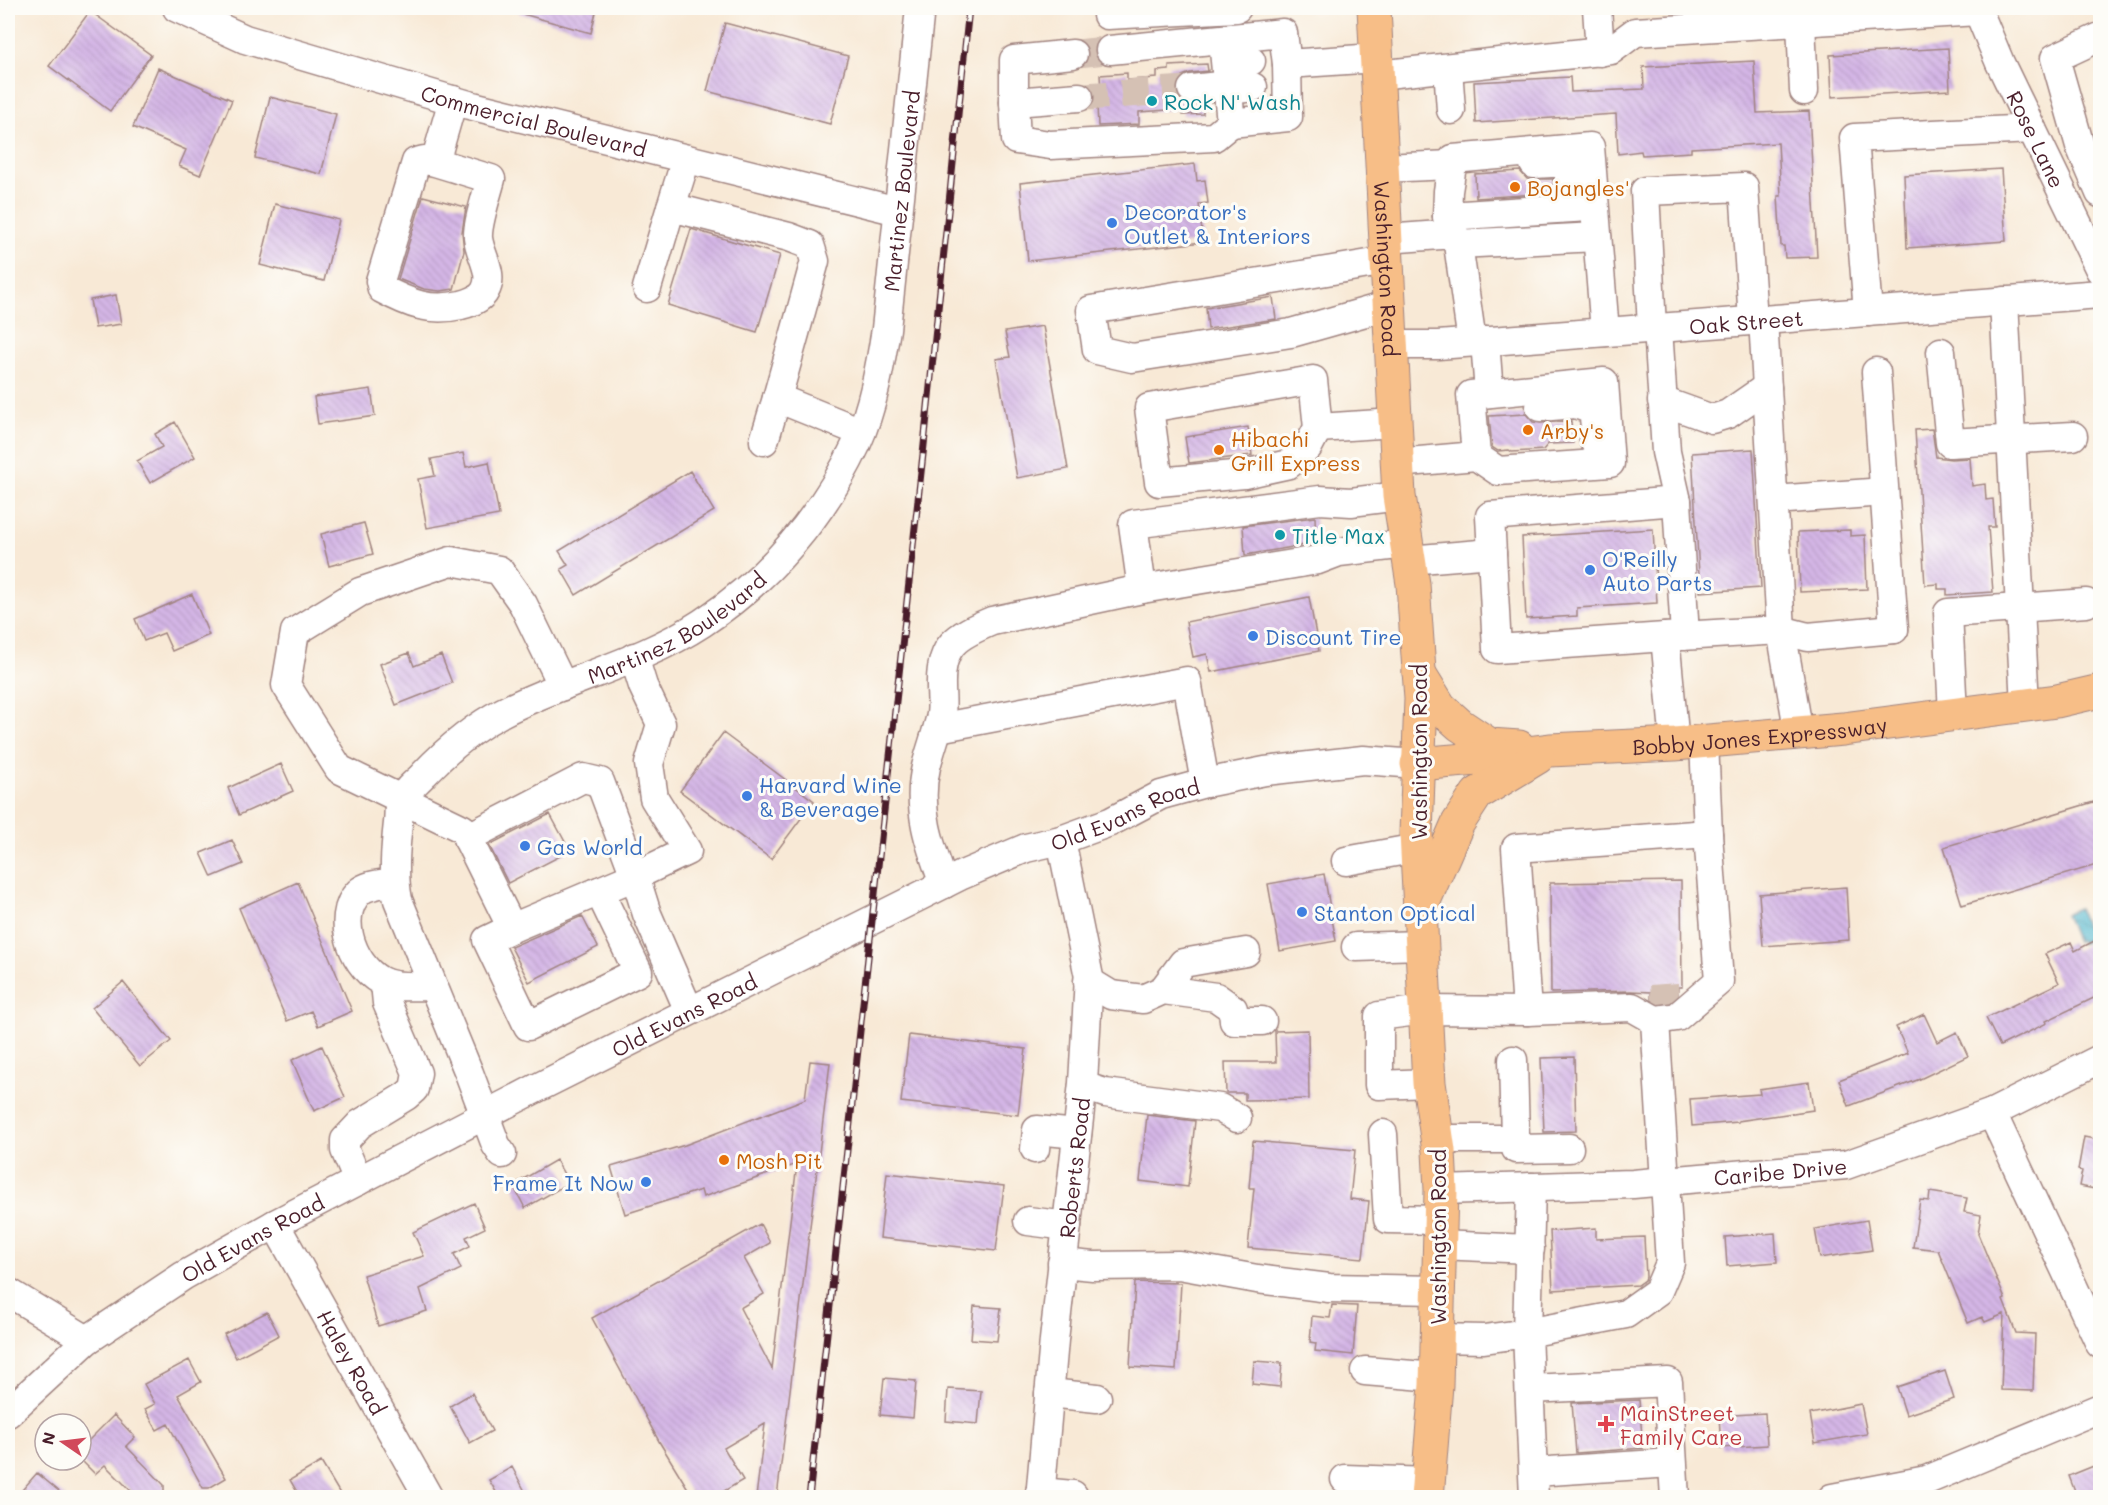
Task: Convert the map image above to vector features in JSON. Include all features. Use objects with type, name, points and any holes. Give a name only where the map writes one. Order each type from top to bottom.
[{"type":"main road","name":"Washington Road","points":[[1374,8],[1399,496],[1413,584],[1421,699],[1417,764],[1417,848],[1429,1083],[1437,1139],[1440,1219],[1436,1377],[1428,1490]]},
{"type":"main road","points":[[1419,673],[1440,707],[1460,725],[1490,745],[1550,750]]},
{"type":"main road","name":"Bobby Jones Expressway","points":[[1417,764],[1550,750],[1690,743],[1799,734],[2057,701],[2100,692]]},
{"type":"main road","points":[[2057,701],[2100,716]]},
{"type":"main road","points":[[1420,909],[1458,823],[1478,794],[1550,750]]},
{"type":"street","name":"Commercial Boulevard","points":[[177,8],[245,39],[453,100],[898,212]]},
{"type":"street","name":"Martinez Boulevard","points":[[400,800],[430,768],[471,732],[502,712],[670,642],[702,622],[767,572],[803,531],[827,498],[861,432],[881,360],[920,8]]},
{"type":"street","points":[[1107,8],[1107,15],[1237,8]]},
{"type":"street","points":[[1597,8],[1600,52]]},
{"type":"street","points":[[1110,50],[1255,71],[1377,67],[1448,68],[1611,50],[1635,32],[1789,17],[1977,9]]},
{"type":"street","name":"Rose Lane","points":[[1977,9],[2000,63],[2100,270]]},
{"type":"street","points":[[1789,17],[1804,91]]},
{"type":"street","points":[[2100,37],[2055,58],[2080,146],[2100,193]]},
{"type":"street","points":[[1073,54],[1014,60],[1016,140],[1050,145],[1214,137],[1231,123],[1255,71]]},
{"type":"street","points":[[1448,68],[1451,110]]},
{"type":"street","points":[[1192,89],[1255,71]]},
{"type":"street","points":[[1231,123],[1288,117],[1255,71]]},
{"type":"street","points":[[1014,102],[1079,97]]},
{"type":"street","points":[[435,162],[453,100]]},
{"type":"street","points":[[1868,312],[1854,138],[2032,129]]},
{"type":"street","points":[[1382,168],[1590,147],[1583,207],[1597,237],[1605,332]]},
{"type":"street","points":[[647,288],[687,159]]},
{"type":"street","points":[[424,160],[435,162],[491,179],[478,236],[481,252],[489,272],[485,292],[473,302],[436,309],[401,299],[382,289],[380,281],[416,162],[424,160]]},
{"type":"street","points":[[1452,162],[1448,191],[1453,231],[1479,342],[1480,403],[1476,456]]},
{"type":"street","points":[[1429,1083],[1379,1085],[1379,1016],[1425,1010],[1646,1009],[1677,1017],[1689,998],[1719,981],[1708,834],[1690,743],[1675,637],[1677,501],[1666,452],[1645,191],[1744,187],[1767,387],[1781,630],[1799,734]]},
{"type":"street","points":[[671,207],[789,237],[810,245],[815,261],[764,441]]},
{"type":"street","points":[[1390,305],[1291,333],[1132,358],[1097,350],[1091,310],[1386,250],[1453,231],[1583,207]]},
{"type":"street","points":[[1453,231],[1597,237]]},
{"type":"street","name":"Oak Street","points":[[1391,345],[1479,342],[2100,294]]},
{"type":"street","points":[[2004,301],[2025,705]]},
{"type":"street","points":[[1941,352],[1950,443],[2073,436]]},
{"type":"street","points":[[1677,501],[1490,516],[1497,649],[1781,630],[1808,637],[1894,629],[1876,372]]},
{"type":"street","points":[[1313,380],[1318,428],[1308,447],[1289,464],[1244,474],[1159,482],[1149,408],[1313,380]]},
{"type":"street","points":[[1397,463],[1476,456],[1498,471],[1509,471],[1610,463],[1604,382],[1480,403]]},
{"type":"street","points":[[1662,401],[1712,419],[1728,414],[1767,387]]},
{"type":"street","points":[[777,398],[861,432]]},
{"type":"street","points":[[1318,428],[1395,423]]},
{"type":"street","points":[[1773,500],[1884,492]]},
{"type":"street","points":[[1142,589],[1133,524],[1320,500],[1351,502],[1399,496]]},
{"type":"street","points":[[944,884],[924,822],[922,791],[941,716],[940,667],[947,650],[957,639],[992,621],[1142,589],[1318,560],[1339,552],[1492,553]]},
{"type":"street","points":[[512,928],[463,829],[339,769],[286,685],[295,632],[360,592],[451,561],[499,570],[523,604],[564,686]]},
{"type":"street","points":[[1953,714],[1948,613],[2086,603]]},
{"type":"street","points":[[599,891],[638,972],[528,1026],[487,940],[687,851],[654,798],[649,764],[661,724],[643,686],[634,657]]},
{"type":"street","points":[[938,728],[1187,681],[1205,783]]},
{"type":"street","name":"Old Evans Road","points":[[8,1413],[87,1340],[183,1276],[275,1224],[688,1011],[944,884],[1026,848],[1060,840],[1110,822],[1161,795],[1205,783],[1265,771],[1363,760],[1417,764]]},
{"type":"street","points":[[467,838],[583,778],[600,782],[635,876],[646,914],[688,1011]]},
{"type":"street","points":[[400,800],[394,860],[394,882],[398,900],[502,1155]]},
{"type":"street","points":[[1527,1011],[1516,848],[1708,834]]},
{"type":"street","name":"Roberts Road","points":[[1040,1495],[1062,1263],[1083,1086],[1089,981],[1060,840]]},
{"type":"street","points":[[1346,861],[1417,848]]},
{"type":"street","points":[[394,882],[370,886],[359,893],[351,905],[349,915],[351,945],[359,961],[371,974],[385,983],[399,986],[432,986]]},
{"type":"street","points":[[1356,947],[1422,945]]},
{"type":"street","points":[[1163,990],[1183,963],[1246,952]]},
{"type":"street","points":[[1089,981],[1111,995],[1143,999],[1163,990],[1216,997],[1233,1009],[1234,1021],[1262,1021]]},
{"type":"street","points":[[358,1180],[345,1150],[345,1140],[360,1124],[406,1096],[414,1089],[417,1080],[417,1073],[387,1004],[385,983]]},
{"type":"street","points":[[1437,1338],[1484,1339],[1626,1314],[1658,1292],[1670,1263],[1665,1182],[1646,1009]]},
{"type":"street","name":"Caribe Drive","points":[[1440,1219],[1524,1187],[1665,1182],[1846,1166],[1992,1113],[2100,1059]]},
{"type":"street","points":[[1513,1060],[1515,1144],[1524,1187],[1530,1249],[1527,1333],[1534,1485],[1672,1463]]},
{"type":"street","points":[[1083,1086],[1105,1093],[1220,1108],[1237,1118]]},
{"type":"street","points":[[1992,1113],[2100,1344]]},
{"type":"street","points":[[1035,1149],[1037,1130],[1077,1134]]},
{"type":"street","points":[[1383,1134],[1388,1219],[1440,1219],[1530,1249]]},
{"type":"street","points":[[1437,1139],[1569,1148]]},
{"type":"street","points":[[1028,1221],[1067,1226]]},
{"type":"street","name":"Haley Road","points":[[275,1224],[429,1497]]},
{"type":"street","points":[[1062,1263],[1093,1266],[1179,1265],[1257,1279],[1329,1288],[1438,1290]]},
{"type":"street","points":[[8,1292],[87,1340]]},
{"type":"street","points":[[1365,1371],[1436,1377]]},
{"type":"street","points":[[1531,1389],[1668,1382],[1675,1497]]},
{"type":"street","points":[[1049,1393],[1097,1398]]},
{"type":"street","points":[[1832,1497],[1928,1480],[2100,1407]]},
{"type":"street","points":[[1346,1479],[1428,1490]]},
{"type":"street","points":[[1040,1495],[1073,1495]]},
{"type":"water","points":[[2078,908],[2090,937],[2082,944],[2080,940],[2076,942],[2065,914]]},
{"type":"building","points":[[520,8],[597,8],[591,33],[519,13]]},
{"type":"building","points":[[90,11],[151,55],[110,111],[49,66]]},
{"type":"building","points":[[725,23],[848,56],[830,124],[707,91]]},
{"type":"building","points":[[1948,48],[1950,90],[1832,97],[1830,55]]},
{"type":"building","points":[[1754,61],[1757,113],[1809,111],[1817,257],[1785,258],[1784,246],[1781,246],[1778,143],[1691,148],[1691,152],[1642,155],[1641,151],[1618,154],[1616,114],[1476,123],[1474,82],[1570,77],[1571,92],[1644,89],[1643,67]]},
{"type":"building","name":"Rock N' Wash","points":[[1207,64],[1208,71],[1182,76],[1177,82],[1176,90],[1178,98],[1185,104],[1203,104],[1203,114],[1183,115],[1183,109],[1139,112],[1139,124],[1098,126],[1097,105],[1102,105],[1100,75],[1127,73],[1127,80],[1157,78],[1157,71],[1169,70],[1169,66]]},
{"type":"building","points":[[158,68],[232,100],[200,175],[179,166],[186,150],[133,127]]},
{"type":"building","points":[[270,97],[336,114],[321,174],[255,158]]},
{"type":"building","name":"Decorator's Outlet & Interiors","points":[[1195,164],[1197,181],[1205,180],[1208,203],[1199,204],[1203,242],[1028,261],[1020,183]]},
{"type":"building","points":[[2001,169],[2006,241],[1907,248],[1904,175]]},
{"type":"building","name":"Bojangles'","points":[[1520,171],[1527,179],[1553,179],[1553,193],[1476,198],[1475,174]]},
{"type":"building","points":[[423,196],[466,207],[462,232],[464,251],[454,289],[440,291],[424,289],[398,279]]},
{"type":"building","points":[[275,204],[339,220],[324,281],[260,265]]},
{"type":"building","points":[[691,229],[780,255],[757,332],[668,305]]},
{"type":"building","points":[[116,295],[121,324],[95,328],[90,300]]},
{"type":"building","points":[[1273,297],[1276,319],[1208,329],[1206,308]]},
{"type":"building","points":[[1043,326],[1068,469],[1017,478],[996,359],[1010,357],[1005,332]]},
{"type":"building","points":[[371,389],[375,416],[318,424],[314,397]]},
{"type":"building","name":"Arby's","points":[[1526,414],[1533,422],[1571,421],[1573,443],[1548,444],[1543,450],[1512,452],[1498,451],[1492,447],[1489,416]]},
{"type":"building","points":[[175,422],[195,457],[150,483],[137,461],[162,447],[155,434]]},
{"type":"building","name":"Hibachi Grill Express","points":[[1248,427],[1252,455],[1189,463],[1185,437]]},
{"type":"building","points":[[1932,429],[1936,457],[1970,458],[1972,486],[1985,484],[1986,500],[1993,499],[1995,527],[1988,527],[1993,592],[1947,595],[1947,589],[1938,589],[1938,584],[1925,585],[1915,430]]},
{"type":"building","points":[[1753,449],[1761,588],[1700,592],[1692,453]]},
{"type":"building","points":[[463,453],[466,467],[489,462],[499,515],[427,528],[418,479],[435,476],[431,459]]},
{"type":"building","points":[[690,471],[714,511],[576,595],[561,569],[568,565],[559,551]]},
{"type":"building","name":"Title Max","points":[[1315,517],[1316,543],[1245,555],[1243,526]]},
{"type":"building","points":[[364,523],[373,554],[329,566],[321,534]]},
{"type":"building","name":"O'Reilly Auto Parts","points":[[1653,529],[1657,603],[1577,608],[1577,616],[1526,619],[1522,537]]},
{"type":"building","points":[[1850,530],[1850,536],[1865,535],[1867,589],[1800,592],[1798,532]]},
{"type":"building","points":[[192,594],[209,635],[172,651],[164,633],[144,641],[135,619]]},
{"type":"building","name":"Discount Tire","points":[[1309,597],[1319,651],[1211,672],[1207,654],[1193,657],[1186,622]]},
{"type":"building","points":[[409,653],[414,666],[441,655],[452,683],[396,705],[380,664]]},
{"type":"building","name":"Harvard Wine & Beverage","points":[[723,733],[814,801],[771,859],[680,791]]},
{"type":"building","points":[[281,764],[293,791],[239,815],[228,788]]},
{"type":"building","points":[[2097,801],[2100,813],[2100,864],[1962,905],[1944,847]]},
{"type":"building","name":"Gas World","points":[[550,814],[570,851],[508,883],[489,845]]},
{"type":"building","points":[[232,840],[243,864],[212,877],[201,853]]},
{"type":"building","name":"Stanton Optical","points":[[1324,874],[1336,941],[1280,951],[1268,884]]},
{"type":"building","points":[[1681,881],[1682,987],[1678,987],[1678,995],[1670,1001],[1658,1003],[1651,999],[1651,992],[1551,993],[1550,883]]},
{"type":"building","points":[[298,882],[352,1011],[318,1026],[311,1011],[287,1021],[239,908]]},
{"type":"building","points":[[1846,887],[1849,940],[1763,946],[1759,894]]},
{"type":"building","points":[[582,916],[598,947],[529,982],[511,947]]},
{"type":"building","points":[[2100,938],[2100,995],[2000,1046],[1986,1018],[2059,983],[2045,954],[2071,942],[2075,951]]},
{"type":"building","points":[[123,982],[171,1041],[140,1066],[92,1008]]},
{"type":"building","points":[[1924,1014],[1937,1042],[1957,1032],[1968,1056],[1920,1079],[1849,1106],[1839,1080],[1908,1053],[1896,1027]]},
{"type":"building","points":[[1308,1030],[1309,1099],[1245,1100],[1245,1093],[1226,1093],[1225,1062],[1276,1062],[1275,1031]]},
{"type":"building","points":[[909,1035],[1026,1049],[1018,1115],[901,1102]]},
{"type":"building","points":[[322,1046],[345,1097],[314,1111],[292,1060]]},
{"type":"building","points":[[1574,1057],[1576,1131],[1544,1132],[1541,1058]]},
{"type":"building","points":[[810,1061],[830,1063],[777,1497],[756,1497],[765,1424],[724,1448],[743,1480],[714,1497],[693,1497],[660,1443],[592,1318],[760,1224],[770,1243],[744,1258],[764,1294],[740,1308],[772,1369],[797,1164],[703,1197],[701,1190],[625,1214],[611,1167],[685,1145],[805,1099]]},
{"type":"building","points":[[1809,1082],[1813,1110],[1738,1122],[1692,1126],[1690,1099],[1760,1094],[1759,1089]]},
{"type":"building","points":[[1147,1115],[1195,1121],[1188,1187],[1140,1181]]},
{"type":"building","points":[[2084,1137],[2100,1140],[2100,1190],[2079,1186],[2082,1171],[2078,1170]]},
{"type":"building","points":[[1253,1141],[1355,1150],[1350,1199],[1369,1201],[1363,1258],[1248,1248],[1254,1188],[1249,1188]]},
{"type":"building","points":[[556,1160],[569,1183],[525,1208],[513,1185]]},
{"type":"building","points":[[887,1173],[1004,1186],[996,1251],[880,1238]]},
{"type":"building","points":[[1930,1192],[1967,1198],[1964,1212],[1981,1215],[1978,1234],[2005,1299],[2003,1300],[2016,1333],[2035,1334],[2033,1391],[2001,1390],[2004,1314],[1985,1322],[1982,1317],[1968,1323],[1938,1250],[1913,1247],[1920,1200],[1929,1201]]},
{"type":"building","points":[[474,1203],[485,1228],[466,1237],[470,1246],[454,1254],[461,1269],[420,1289],[427,1311],[378,1326],[363,1275],[424,1256],[413,1232]]},
{"type":"building","points":[[1867,1220],[1872,1250],[1820,1258],[1815,1229]]},
{"type":"building","points":[[1596,1228],[1596,1239],[1644,1237],[1645,1280],[1638,1285],[1553,1290],[1550,1231]]},
{"type":"building","points":[[1775,1233],[1777,1262],[1727,1266],[1725,1237]]},
{"type":"building","points":[[1135,1282],[1181,1283],[1176,1370],[1130,1367]]},
{"type":"building","points":[[1332,1305],[1357,1306],[1353,1355],[1315,1351],[1316,1343],[1310,1342],[1312,1316],[1330,1318]]},
{"type":"building","points":[[974,1306],[1001,1308],[997,1341],[971,1339]]},
{"type":"building","points":[[267,1312],[279,1335],[236,1358],[224,1334]]},
{"type":"building","points":[[189,1360],[201,1382],[178,1395],[226,1478],[209,1488],[203,1488],[168,1424],[157,1430],[145,1409],[155,1404],[144,1384]]},
{"type":"building","points":[[1254,1361],[1282,1363],[1280,1387],[1252,1384]]},
{"type":"building","points":[[1945,1371],[1954,1399],[1906,1415],[1897,1387]]},
{"type":"building","points":[[884,1378],[916,1381],[913,1418],[880,1415]]},
{"type":"building","points":[[948,1389],[981,1391],[978,1424],[946,1421]]},
{"type":"building","points":[[472,1393],[492,1431],[470,1443],[450,1406]]},
{"type":"building","points":[[1639,1400],[1643,1448],[1576,1453],[1572,1403]]},
{"type":"building","points":[[1861,1404],[1867,1434],[1815,1443],[1810,1414]]},
{"type":"building","points":[[1765,1413],[1767,1445],[1721,1448],[1719,1416]]},
{"type":"building","points":[[114,1415],[135,1437],[126,1446],[164,1485],[164,1492],[158,1497],[137,1497],[105,1465],[95,1474],[93,1472],[93,1436]]},
{"type":"building","points":[[321,1462],[342,1497],[300,1497],[290,1480]]},
{"type":"building","points":[[2096,1465],[2100,1476],[2100,1497],[2077,1497],[2069,1476]]},
{"type":"building","points":[[512,1467],[528,1497],[499,1497],[489,1480]]},
{"type":"building","points":[[37,1473],[66,1497],[16,1497]]},
{"type":"tunnel","points":[[1073,54],[1110,50]]},
{"type":"tunnel","points":[[1079,97],[1192,89]]},
{"type":"tunnel","points":[[1651,999],[1679,997]]},
{"type":"railway","points":[[809,1498],[924,445],[969,8]]},
{"type":"place","name":"Rock N' Wash","points":[[1152,101]]},
{"type":"place","name":"Bojangles'","points":[[1515,187]]},
{"type":"place","name":"Decorator's Outlet & Interiors","points":[[1112,223]]},
{"type":"place","name":"Arby's","points":[[1528,430]]},
{"type":"place","name":"Hibachi Grill Express","points":[[1219,450]]},
{"type":"place","name":"Title Max","points":[[1280,535]]},
{"type":"place","name":"O'Reilly Auto Parts","points":[[1590,570]]},
{"type":"place","name":"Discount Tire","points":[[1253,636]]},
{"type":"place","name":"Harvard Wine & Beverage","points":[[747,796]]},
{"type":"place","name":"Gas World","points":[[525,846]]},
{"type":"place","name":"Stanton Optical","points":[[1302,912]]},
{"type":"place","name":"Mosh Pit","points":[[724,1160]]},
{"type":"place","name":"Frame It Now","points":[[646,1182]]},
{"type":"place","name":"MainStreet Family Care","points":[[1606,1424]]}]
